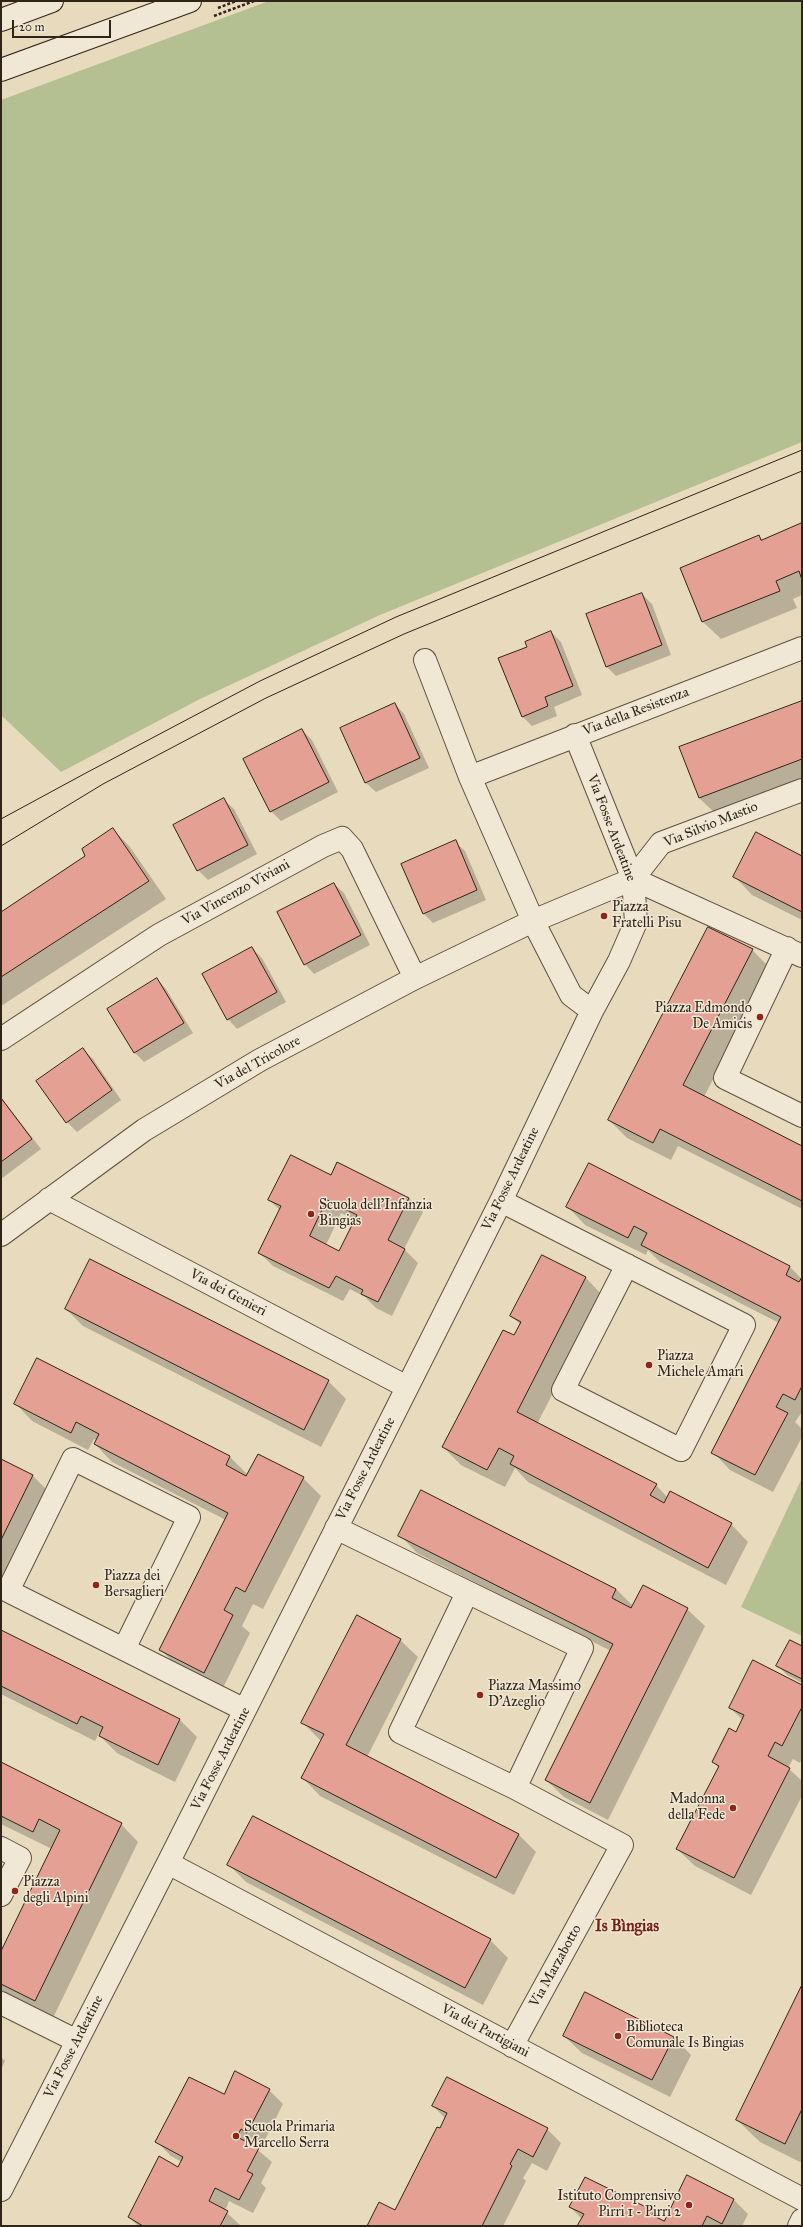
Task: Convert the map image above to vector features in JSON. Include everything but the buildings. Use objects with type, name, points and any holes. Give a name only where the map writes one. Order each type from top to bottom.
[{"type":"street","points":[[1,20],[52,1]]},
{"type":"street","points":[[1,70],[190,1]]},
{"type":"street","name":"Via della Resistenza","points":[[470,777],[802,648]]},
{"type":"street","points":[[425,660],[470,777],[533,921],[570,994],[592,1011]]},
{"type":"street","name":"Via Fosse Ardeatine","points":[[1,2190],[168,1863],[501,1201],[592,1011],[619,961],[636,922],[633,879],[575,735]]},
{"type":"street","name":"Via Silvio Mastio","points":[[633,879],[661,843],[802,790]]},
{"type":"street","name":"Via Vincenzo Viviani","points":[[1,1039],[159,935],[323,846],[342,838],[352,849],[415,978]]},
{"type":"street","points":[[533,921],[633,879],[794,952],[725,1078],[802,1116]]},
{"type":"street","name":"Via del Tricolore","points":[[1,1235],[144,1130],[220,1083],[415,978],[533,921]]},
{"type":"street","name":"Via dei Genieri","points":[[49,1200],[407,1387]]},
{"type":"street","points":[[501,1201],[627,1265],[744,1325],[681,1450],[563,1390],[627,1265]]},
{"type":"street","points":[[124,1649],[189,1517],[73,1460],[8,1591],[245,1710]]},
{"type":"street","points":[[336,1528],[582,1648],[515,1788],[400,1732],[467,1593]]},
{"type":"street","name":"Via Marzabotto","points":[[512,2046],[622,1845],[515,1788]]},
{"type":"street","points":[[1,1848],[20,1858],[1,1895]]},
{"type":"street","name":"Via dei Partigiani","points":[[168,1863],[802,2199]]},
{"type":"street","points":[[1,2003],[77,2041]]},
{"type":"street","points":[[799,2226],[802,2220]]},
{"type":"green space","points":[[269,1],[802,1],[802,442],[380,615],[200,699],[61,772],[1,715],[1,100]]},
{"type":"green space","points":[[802,1478],[802,1636],[741,1607]]},
{"type":"tram line","points":[[1,819],[260,681],[396,617],[802,450]]},
{"type":"tram line","points":[[1,846],[103,784],[266,698],[404,634],[802,471]]},
{"type":"place","name":"Piazza Fratelli Pisu","points":[[604,916]]},
{"type":"place","name":"Piazza Edmondo De Amicis","points":[[760,1017]]},
{"type":"place","name":"Scuola dell'Infanzia Bingias","points":[[311,1214]]},
{"type":"place","name":"Piazza Michele Amari","points":[[649,1365]]},
{"type":"place","name":"Piazza dei Bersaglieri","points":[[96,1585]]},
{"type":"place","name":"Piazza Massimo D'Azeglio","points":[[480,1695]]},
{"type":"place","name":"Madonna della Fede","points":[[733,1808]]},
{"type":"place","name":"Piazza degli Alpini","points":[[15,1891]]},
{"type":"place","name":"Biblioteca Comunale Is Bingias","points":[[618,2036]]},
{"type":"place","name":"Scuola Primaria Marcello Serra","points":[[236,2136]]},
{"type":"place","name":"Istituto Comprensivo Pirri 1 - Pirri 2","points":[[689,2205]]},
{"type":"district","name":"Is Bìngias","points":[[627,1927]]}]
